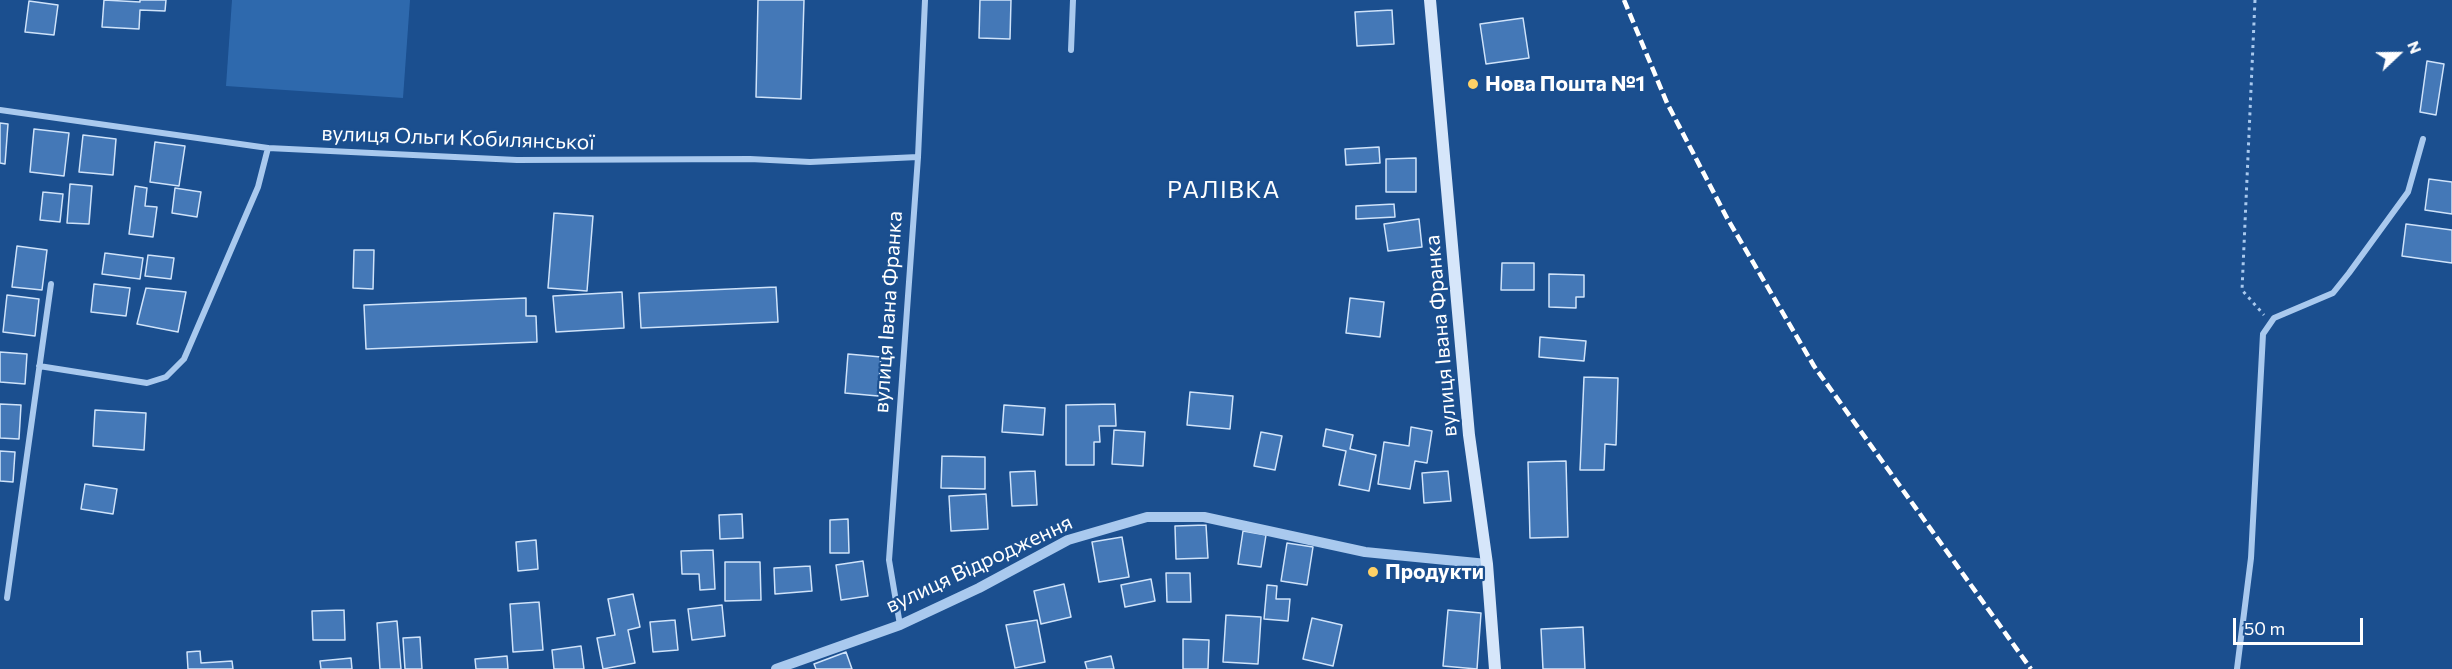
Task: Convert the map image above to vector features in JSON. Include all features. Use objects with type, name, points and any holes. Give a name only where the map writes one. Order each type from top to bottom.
[{"type":"main road","name":"вулиця Івана Франка","points":[[1430,0],[1469,435],[1487,564],[1495,669]]},
{"type":"street","name":"вулиця Івана Франка","points":[[900,625],[889,560],[918,157],[925,0]]},
{"type":"street","points":[[1071,50],[1073,0]]},
{"type":"street","name":"вулиця Ольги Кобилянської","points":[[0,110],[268,148],[517,160],[750,159],[810,162],[918,157]]},
{"type":"street","points":[[2237,669],[2251,558],[2263,334],[2274,318],[2333,293],[2344,280],[2408,192],[2423,139]]},
{"type":"street","points":[[39,366],[147,383],[166,377],[183,359],[258,187],[268,148]]},
{"type":"street","points":[[7,598],[51,284]]},
{"type":"street","name":"вулиця Відродження","points":[[776,669],[900,625],[980,588],[1068,540],[1147,517],[1204,517],[1365,552],[1487,564]]},
{"type":"path","points":[[2255,0],[2242,290],[2271,323]]},
{"type":"shaded area","points":[[232,0],[410,0],[403,98],[226,86]]},
{"type":"building","points":[[104,0],[140,2],[140,0],[166,0],[165,11],[140,10],[139,29],[102,27]]},
{"type":"building","points":[[758,0],[804,0],[801,99],[756,97]]},
{"type":"building","points":[[980,0],[1011,0],[1010,39],[979,38]]},
{"type":"building","points":[[29,1],[58,5],[54,35],[25,32]]},
{"type":"building","points":[[1392,10],[1394,44],[1357,46],[1355,12]]},
{"type":"building","points":[[1523,18],[1529,58],[1486,64],[1480,24]]},
{"type":"building","points":[[2427,61],[2444,64],[2436,115],[2420,112]]},
{"type":"building","points":[[0,123],[8,124],[5,164],[0,163]]},
{"type":"building","points":[[34,129],[69,133],[64,176],[30,172]]},
{"type":"building","points":[[83,135],[116,139],[113,175],[79,172]]},
{"type":"building","points":[[155,142],[185,146],[179,186],[150,182]]},
{"type":"building","points":[[1379,147],[1380,163],[1346,165],[1345,149]]},
{"type":"building","points":[[1416,158],[1416,192],[1386,192],[1386,159]]},
{"type":"building","points":[[2429,179],[2452,182],[2452,214],[2425,210]]},
{"type":"building","points":[[70,184],[92,186],[89,224],[67,223]]},
{"type":"building","points":[[135,186],[147,188],[145,206],[157,207],[153,237],[129,234]]},
{"type":"building","points":[[175,188],[201,192],[197,217],[172,213]]},
{"type":"building","points":[[43,192],[63,194],[60,222],[40,220]]},
{"type":"building","points":[[1394,204],[1395,217],[1356,219],[1356,206]]},
{"type":"building","points":[[554,213],[593,216],[587,291],[548,288]]},
{"type":"building","points":[[1419,219],[1422,247],[1388,251],[1384,224]]},
{"type":"building","points":[[2406,224],[2452,230],[2452,263],[2402,256]]},
{"type":"building","points":[[17,246],[47,250],[42,290],[12,287]]},
{"type":"building","points":[[354,250],[374,250],[373,289],[353,288]]},
{"type":"building","points":[[105,253],[143,258],[140,279],[102,274]]},
{"type":"building","points":[[148,255],[174,258],[171,279],[145,276]]},
{"type":"building","points":[[1502,263],[1534,263],[1534,290],[1501,290]]},
{"type":"building","points":[[1549,274],[1584,275],[1584,297],[1576,297],[1576,308],[1549,307]]},
{"type":"building","points":[[94,284],[130,288],[126,316],[91,312]]},
{"type":"building","points":[[776,287],[778,322],[641,328],[639,293]]},
{"type":"building","points":[[146,288],[186,292],[178,332],[137,324]]},
{"type":"building","points":[[622,292],[624,328],[556,332],[553,296]]},
{"type":"building","points":[[7,295],[39,299],[35,336],[3,332]]},
{"type":"building","points":[[526,298],[526,316],[536,316],[537,342],[366,349],[364,305]]},
{"type":"building","points":[[1350,298],[1384,302],[1380,337],[1346,333]]},
{"type":"building","points":[[1540,337],[1586,341],[1584,361],[1539,357]]},
{"type":"building","points":[[0,352],[27,354],[25,384],[0,382]]},
{"type":"building","points":[[848,354],[881,357],[878,396],[845,393]]},
{"type":"building","points":[[1584,377],[1618,378],[1616,445],[1605,444],[1604,470],[1580,470]]},
{"type":"building","points":[[1190,392],[1233,396],[1230,429],[1187,425]]},
{"type":"building","points":[[0,404],[21,405],[19,439],[0,438]]},
{"type":"building","points":[[1115,404],[1116,426],[1099,426],[1100,442],[1094,442],[1094,465],[1066,465],[1066,405]]},
{"type":"building","points":[[1004,405],[1045,408],[1043,435],[1002,432]]},
{"type":"building","points":[[95,410],[146,413],[144,450],[93,446]]},
{"type":"building","points":[[1411,427],[1432,431],[1427,463],[1415,461],[1410,489],[1378,484],[1384,442],[1409,446]]},
{"type":"building","points":[[1326,429],[1353,435],[1350,449],[1376,455],[1369,491],[1339,485],[1346,451],[1323,446]]},
{"type":"building","points":[[1114,430],[1145,432],[1143,466],[1112,464]]},
{"type":"building","points":[[1261,432],[1282,436],[1275,470],[1254,466]]},
{"type":"building","points":[[0,451],[15,452],[13,482],[0,481]]},
{"type":"building","points":[[942,456],[985,457],[985,489],[941,488]]},
{"type":"building","points":[[1566,461],[1568,537],[1530,538],[1528,462]]},
{"type":"building","points":[[1035,471],[1037,505],[1012,506],[1010,472]]},
{"type":"building","points":[[1448,471],[1451,501],[1424,503],[1422,473]]},
{"type":"building","points":[[85,484],[117,489],[113,514],[81,509]]},
{"type":"building","points":[[986,494],[988,529],[951,531],[949,496]]},
{"type":"building","points":[[742,514],[743,538],[720,539],[719,515]]},
{"type":"building","points":[[848,519],[849,553],[830,553],[830,520]]},
{"type":"building","points":[[1206,525],[1208,558],[1176,559],[1175,526]]},
{"type":"building","points":[[1243,531],[1266,535],[1261,567],[1238,564]]},
{"type":"building","points":[[1122,537],[1129,577],[1099,582],[1092,542]]},
{"type":"building","points":[[536,540],[538,569],[518,571],[516,542]]},
{"type":"building","points":[[1287,543],[1313,547],[1307,585],[1281,581]]},
{"type":"building","points":[[713,550],[715,589],[700,590],[699,574],[682,574],[681,551]]},
{"type":"building","points":[[863,561],[868,596],[841,600],[836,565]]},
{"type":"building","points":[[725,562],[760,562],[761,600],[725,601]]},
{"type":"building","points":[[810,566],[812,591],[775,594],[774,568]]},
{"type":"building","points":[[1166,573],[1190,573],[1191,602],[1167,602]]},
{"type":"building","points":[[1151,579],[1155,601],[1125,607],[1121,585]]},
{"type":"building","points":[[1064,584],[1071,617],[1041,624],[1034,591]]},
{"type":"building","points":[[1267,585],[1277,586],[1276,599],[1290,599],[1288,621],[1264,619]]},
{"type":"building","points":[[633,594],[640,627],[628,630],[635,663],[603,669],[597,638],[615,635],[608,599]]},
{"type":"building","points":[[539,602],[543,650],[513,652],[510,604]]},
{"type":"building","points":[[722,605],[725,636],[692,640],[688,609]]},
{"type":"building","points":[[344,610],[345,640],[313,640],[312,611]]},
{"type":"building","points":[[1448,610],[1481,613],[1477,669],[1443,666]]},
{"type":"building","points":[[1226,615],[1261,617],[1258,664],[1223,662]]},
{"type":"building","points":[[1312,618],[1342,625],[1333,666],[1303,659]]},
{"type":"building","points":[[675,620],[678,650],[653,652],[650,622]]},
{"type":"building","points":[[1037,620],[1045,662],[1015,668],[1006,625]]},
{"type":"building","points":[[397,621],[401,669],[380,669],[377,623]]},
{"type":"building","points":[[1583,627],[1585,669],[1543,669],[1541,629]]},
{"type":"building","points":[[420,637],[422,669],[405,669],[403,638]]},
{"type":"building","points":[[1183,639],[1209,640],[1208,669],[1183,669]]},
{"type":"building","points":[[581,646],[584,669],[554,669],[552,650]]},
{"type":"building","points":[[200,651],[201,663],[232,661],[233,669],[188,669],[187,652]]},
{"type":"building","points":[[846,652],[852,669],[816,669],[814,664]]},
{"type":"building","points":[[507,656],[508,669],[476,669],[475,659]]},
{"type":"building","points":[[1111,656],[1114,669],[1087,669],[1085,662]]},
{"type":"building","points":[[351,658],[352,669],[321,669],[320,661]]},
{"type":"railway","points":[[1624,0],[1667,103],[1727,218],[1814,366],[2031,669]]},
{"type":"place","name":"Нова Пошта №1","points":[[1473,84]]},
{"type":"place","name":"Продукти","points":[[1373,572]]},
{"type":"district","name":"РАЛІВКА","points":[[1224,190]]}]
